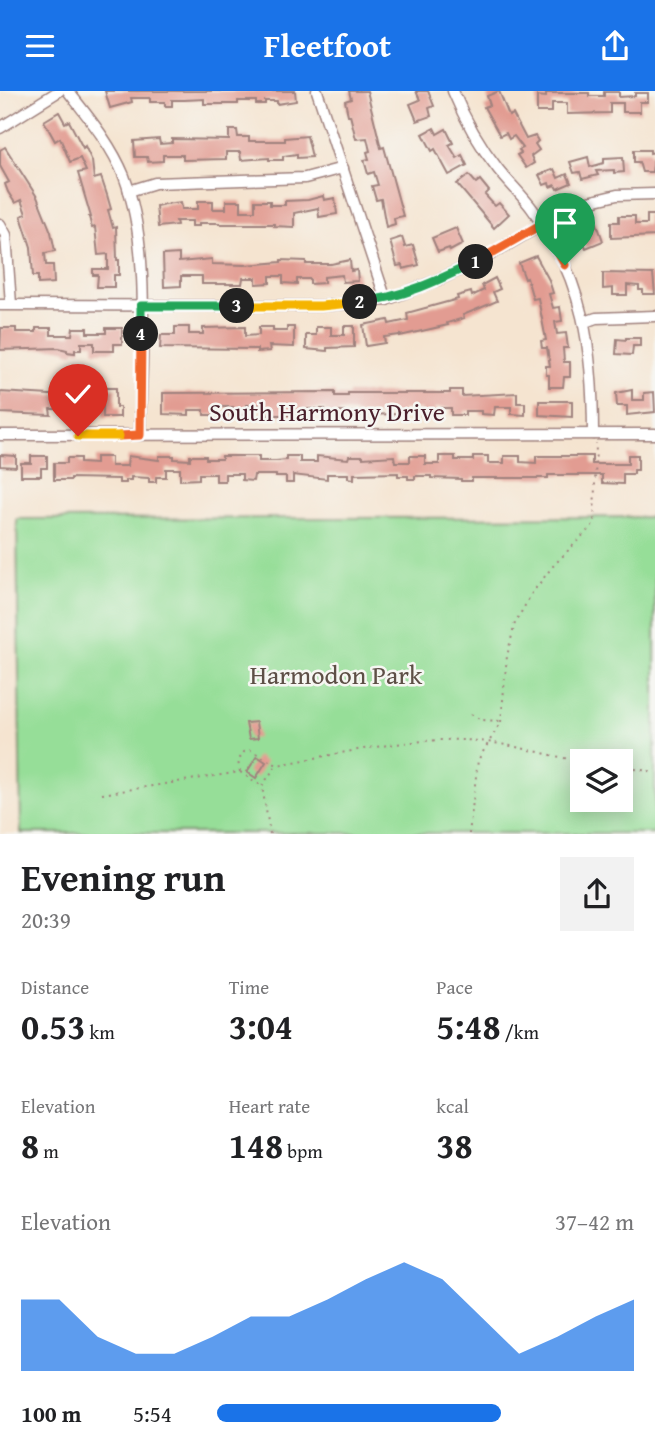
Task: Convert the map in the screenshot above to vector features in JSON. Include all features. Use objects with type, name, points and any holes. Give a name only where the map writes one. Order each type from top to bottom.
[{"type":"street","points":[[0,128],[59,91]]},
{"type":"street","points":[[68,91],[103,136],[123,173],[129,191],[139,239],[140,435]]},
{"type":"street","points":[[317,91],[386,300]]},
{"type":"street","points":[[453,91],[472,134],[533,209],[565,265],[585,322],[592,375],[593,434]]},
{"type":"street","points":[[129,191],[155,183],[305,178],[343,168]]},
{"type":"street","points":[[0,224],[6,235],[5,305],[321,306],[386,300],[438,280],[474,263],[575,205],[596,198],[655,194]]},
{"type":"street","points":[[585,322],[596,318],[655,316]]},
{"type":"street","name":"South Harmony Drive","points":[[0,435],[655,434]]},
{"type":"path","points":[[469,834],[480,753],[498,731],[501,722],[507,656],[515,623],[552,566],[594,524],[596,441],[593,434]]},
{"type":"path","points":[[471,715],[481,720],[501,722]]},
{"type":"path","points":[[240,772],[238,761],[244,752],[250,750],[277,765],[421,742],[461,740],[488,742],[570,759]]},
{"type":"path","points":[[270,834],[262,786],[277,765]]},
{"type":"path","points":[[633,769],[655,772]]},
{"type":"path","points":[[102,794],[240,772],[262,786]]},
{"type":"green space","name":"Harmodon Park","points":[[655,517],[655,833],[21,833],[17,519]]},
{"type":"building","points":[[105,91],[295,91],[296,101],[277,104],[277,101],[256,104],[256,101],[238,101],[238,104],[204,104],[204,99],[172,100],[172,106],[165,106],[165,102],[150,102],[150,98],[131,98],[132,102],[110,108]]},
{"type":"building","points":[[349,91],[367,91],[381,148],[384,147],[403,216],[394,218],[395,224],[386,227],[381,199],[376,200],[372,186],[378,185],[374,172],[368,174],[364,160],[369,159],[367,138],[356,139],[348,115],[345,101],[351,99]]},
{"type":"building","points":[[416,91],[428,91],[434,106],[429,108],[431,116],[417,121],[410,104],[420,100]]},
{"type":"building","points":[[499,91],[509,116],[513,114],[526,139],[535,136],[538,141],[535,144],[539,150],[531,156],[534,163],[526,168],[517,155],[523,148],[514,136],[509,139],[506,133],[500,136],[484,107],[490,105],[487,96]]},
{"type":"building","points":[[604,92],[619,92],[619,97],[648,93],[648,102],[640,102],[640,112],[623,112],[623,103],[610,103],[610,113],[567,114],[567,103],[552,103],[552,112],[537,112],[537,96],[546,97],[546,93],[589,93],[589,96],[604,96]]},
{"type":"building","points":[[59,112],[65,123],[69,121],[83,148],[85,146],[92,161],[94,179],[101,177],[107,195],[113,228],[116,227],[119,260],[119,275],[114,275],[114,287],[97,287],[98,275],[93,275],[93,269],[108,269],[108,254],[98,255],[95,227],[92,228],[78,173],[86,171],[80,158],[70,162],[60,138],[55,141],[44,121]]},
{"type":"building","points":[[434,128],[437,134],[446,129],[453,143],[449,145],[457,158],[462,155],[467,165],[449,175],[435,149],[432,151],[423,134]]},
{"type":"building","points":[[229,130],[237,130],[238,137],[249,137],[249,141],[285,141],[285,138],[307,136],[312,157],[297,158],[297,154],[283,156],[283,160],[241,160],[240,152],[226,152],[226,159],[183,160],[183,155],[163,155],[163,161],[148,162],[147,157],[135,157],[134,141],[159,139],[160,144],[172,143],[172,139],[229,140]]},
{"type":"building","points":[[5,147],[37,197],[51,232],[55,251],[45,253],[46,265],[53,265],[54,283],[38,284],[38,276],[33,276],[31,247],[21,216],[26,214],[21,200],[15,203],[8,192],[5,184],[9,182],[0,166],[0,150]]},
{"type":"building","points":[[634,150],[655,152],[652,172],[642,172],[639,162],[634,162]]},
{"type":"building","points":[[588,157],[590,167],[604,163],[604,158],[623,157],[624,172],[596,171],[598,175],[582,179],[580,172],[574,173],[570,162]]},
{"type":"building","points":[[554,169],[558,178],[567,174],[571,183],[557,189],[555,185],[550,187],[549,183],[544,185],[539,175]]},
{"type":"building","points":[[469,175],[476,183],[480,180],[489,191],[485,195],[495,206],[499,203],[509,214],[494,228],[457,184]]},
{"type":"building","points":[[323,196],[324,200],[335,198],[337,214],[319,217],[318,208],[294,213],[294,227],[219,223],[199,223],[199,226],[192,226],[192,221],[176,221],[177,225],[158,227],[156,206],[165,204],[181,202],[182,209],[198,209],[198,201],[213,201],[213,209],[226,209],[226,201],[241,201],[241,211],[255,211],[255,201],[285,205],[285,201]]},
{"type":"building","points":[[647,215],[655,215],[655,236],[611,238],[611,222],[619,222],[619,216],[635,216],[635,224],[647,224]]},
{"type":"building","points":[[596,221],[603,241],[586,248],[581,235],[587,233],[584,225]]},
{"type":"building","points":[[456,228],[463,244],[450,251],[449,248],[438,252],[432,238]]},
{"type":"building","points":[[402,237],[405,247],[413,245],[419,265],[403,269],[402,265],[397,266],[390,241]]},
{"type":"building","points":[[179,254],[179,262],[212,259],[212,264],[245,265],[281,260],[331,264],[350,260],[351,271],[357,270],[358,281],[343,282],[342,275],[324,277],[324,283],[310,284],[310,279],[297,279],[297,284],[283,283],[283,276],[270,276],[270,283],[256,284],[256,278],[243,278],[242,284],[202,284],[202,276],[181,276],[181,286],[164,287],[163,255]]},
{"type":"building","points":[[536,256],[549,280],[553,293],[549,294],[553,308],[560,307],[562,321],[555,322],[557,334],[566,333],[568,348],[563,348],[564,362],[570,362],[570,377],[564,377],[563,387],[549,387],[546,366],[550,366],[547,348],[542,348],[541,341],[546,340],[538,298],[533,299],[519,263]]},
{"type":"building","points":[[603,273],[653,274],[655,294],[643,294],[639,286],[627,285],[627,295],[613,295],[613,288],[603,289]]},
{"type":"building","points":[[495,278],[500,289],[493,292],[497,301],[463,315],[464,318],[447,323],[448,325],[384,337],[385,343],[366,346],[363,325],[388,320],[389,324],[408,320],[407,313],[458,299],[457,296],[471,292],[472,296],[484,290],[482,285]]},
{"type":"building","points":[[344,326],[354,326],[354,347],[327,348],[327,351],[306,349],[306,335],[316,335],[316,327],[331,327],[331,335],[344,335]]},
{"type":"building","points":[[175,327],[189,327],[189,334],[203,334],[203,328],[245,327],[245,336],[259,335],[259,327],[287,331],[287,327],[294,327],[294,347],[269,346],[270,351],[257,352],[257,349],[160,348],[161,335],[175,335]]},
{"type":"building","points":[[1,328],[16,328],[16,332],[36,332],[36,328],[51,328],[51,335],[72,335],[73,328],[87,328],[87,333],[106,333],[106,328],[122,328],[122,344],[114,344],[114,351],[94,351],[94,343],[81,343],[81,350],[75,350],[75,353],[59,348],[0,350]]},
{"type":"building","points":[[640,338],[640,346],[633,346],[632,355],[616,354],[617,339]]},
{"type":"building","points":[[103,388],[116,388],[116,407],[120,407],[120,417],[103,417]]},
{"type":"building","points":[[450,390],[462,390],[462,396],[517,393],[517,403],[525,403],[525,415],[511,414],[511,407],[495,407],[494,415],[481,414],[481,411],[465,411],[465,415],[451,415],[451,408],[435,408],[435,415],[421,415],[421,409],[402,410],[402,414],[355,415],[339,412],[339,415],[325,415],[325,409],[308,409],[308,415],[262,415],[262,405],[247,405],[247,415],[232,415],[233,407],[219,407],[219,415],[204,415],[204,410],[189,410],[189,415],[163,414],[163,393],[335,392],[335,396],[348,396],[348,393],[450,393]]},
{"type":"building","points":[[632,390],[632,400],[644,400],[644,393],[654,392],[655,412],[627,415],[627,406],[617,406],[616,393]]},
{"type":"building","points":[[0,392],[50,395],[88,393],[89,415],[75,415],[75,409],[50,409],[51,415],[0,413]]},
{"type":"building","points":[[539,401],[572,401],[572,417],[539,415]]},
{"type":"building","points":[[0,455],[16,456],[16,467],[0,466]]},
{"type":"building","points":[[628,455],[638,455],[638,470],[634,470],[634,474],[623,474],[623,484],[602,483],[602,475],[472,478],[472,481],[461,481],[431,476],[408,479],[408,476],[398,476],[398,473],[354,474],[354,479],[348,478],[348,474],[327,474],[327,479],[293,475],[293,483],[286,483],[286,477],[276,475],[254,475],[253,481],[242,480],[242,474],[225,474],[225,481],[216,481],[216,474],[199,474],[199,479],[180,480],[180,469],[166,469],[166,477],[156,477],[156,482],[149,482],[149,478],[131,477],[126,483],[119,483],[119,479],[54,480],[54,463],[67,463],[67,458],[80,458],[80,463],[96,464],[96,457],[111,457],[111,466],[127,466],[128,456],[159,460],[159,456],[174,456],[174,459],[190,460],[190,456],[222,459],[222,456],[259,456],[259,461],[276,461],[286,460],[286,456],[300,456],[300,462],[317,462],[317,456],[348,459],[349,456],[394,456],[395,462],[410,462],[410,456],[425,456],[425,464],[439,464],[439,456],[455,456],[455,460],[473,460],[473,456],[488,456],[488,463],[504,463],[504,456],[520,456],[520,462],[536,463],[536,456],[592,456],[592,464],[628,464]]},
{"type":"building","points":[[31,456],[47,456],[47,468],[41,468],[41,476],[21,476],[21,463],[31,463]]},
{"type":"building","points":[[256,722],[258,738],[249,739],[246,723]]},
{"type":"building","points":[[257,756],[266,762],[256,778],[247,772]]},
{"type":"route","points":[[78,436],[140,435],[141,306],[321,306],[386,300],[485,258],[542,224],[565,265]]}]
